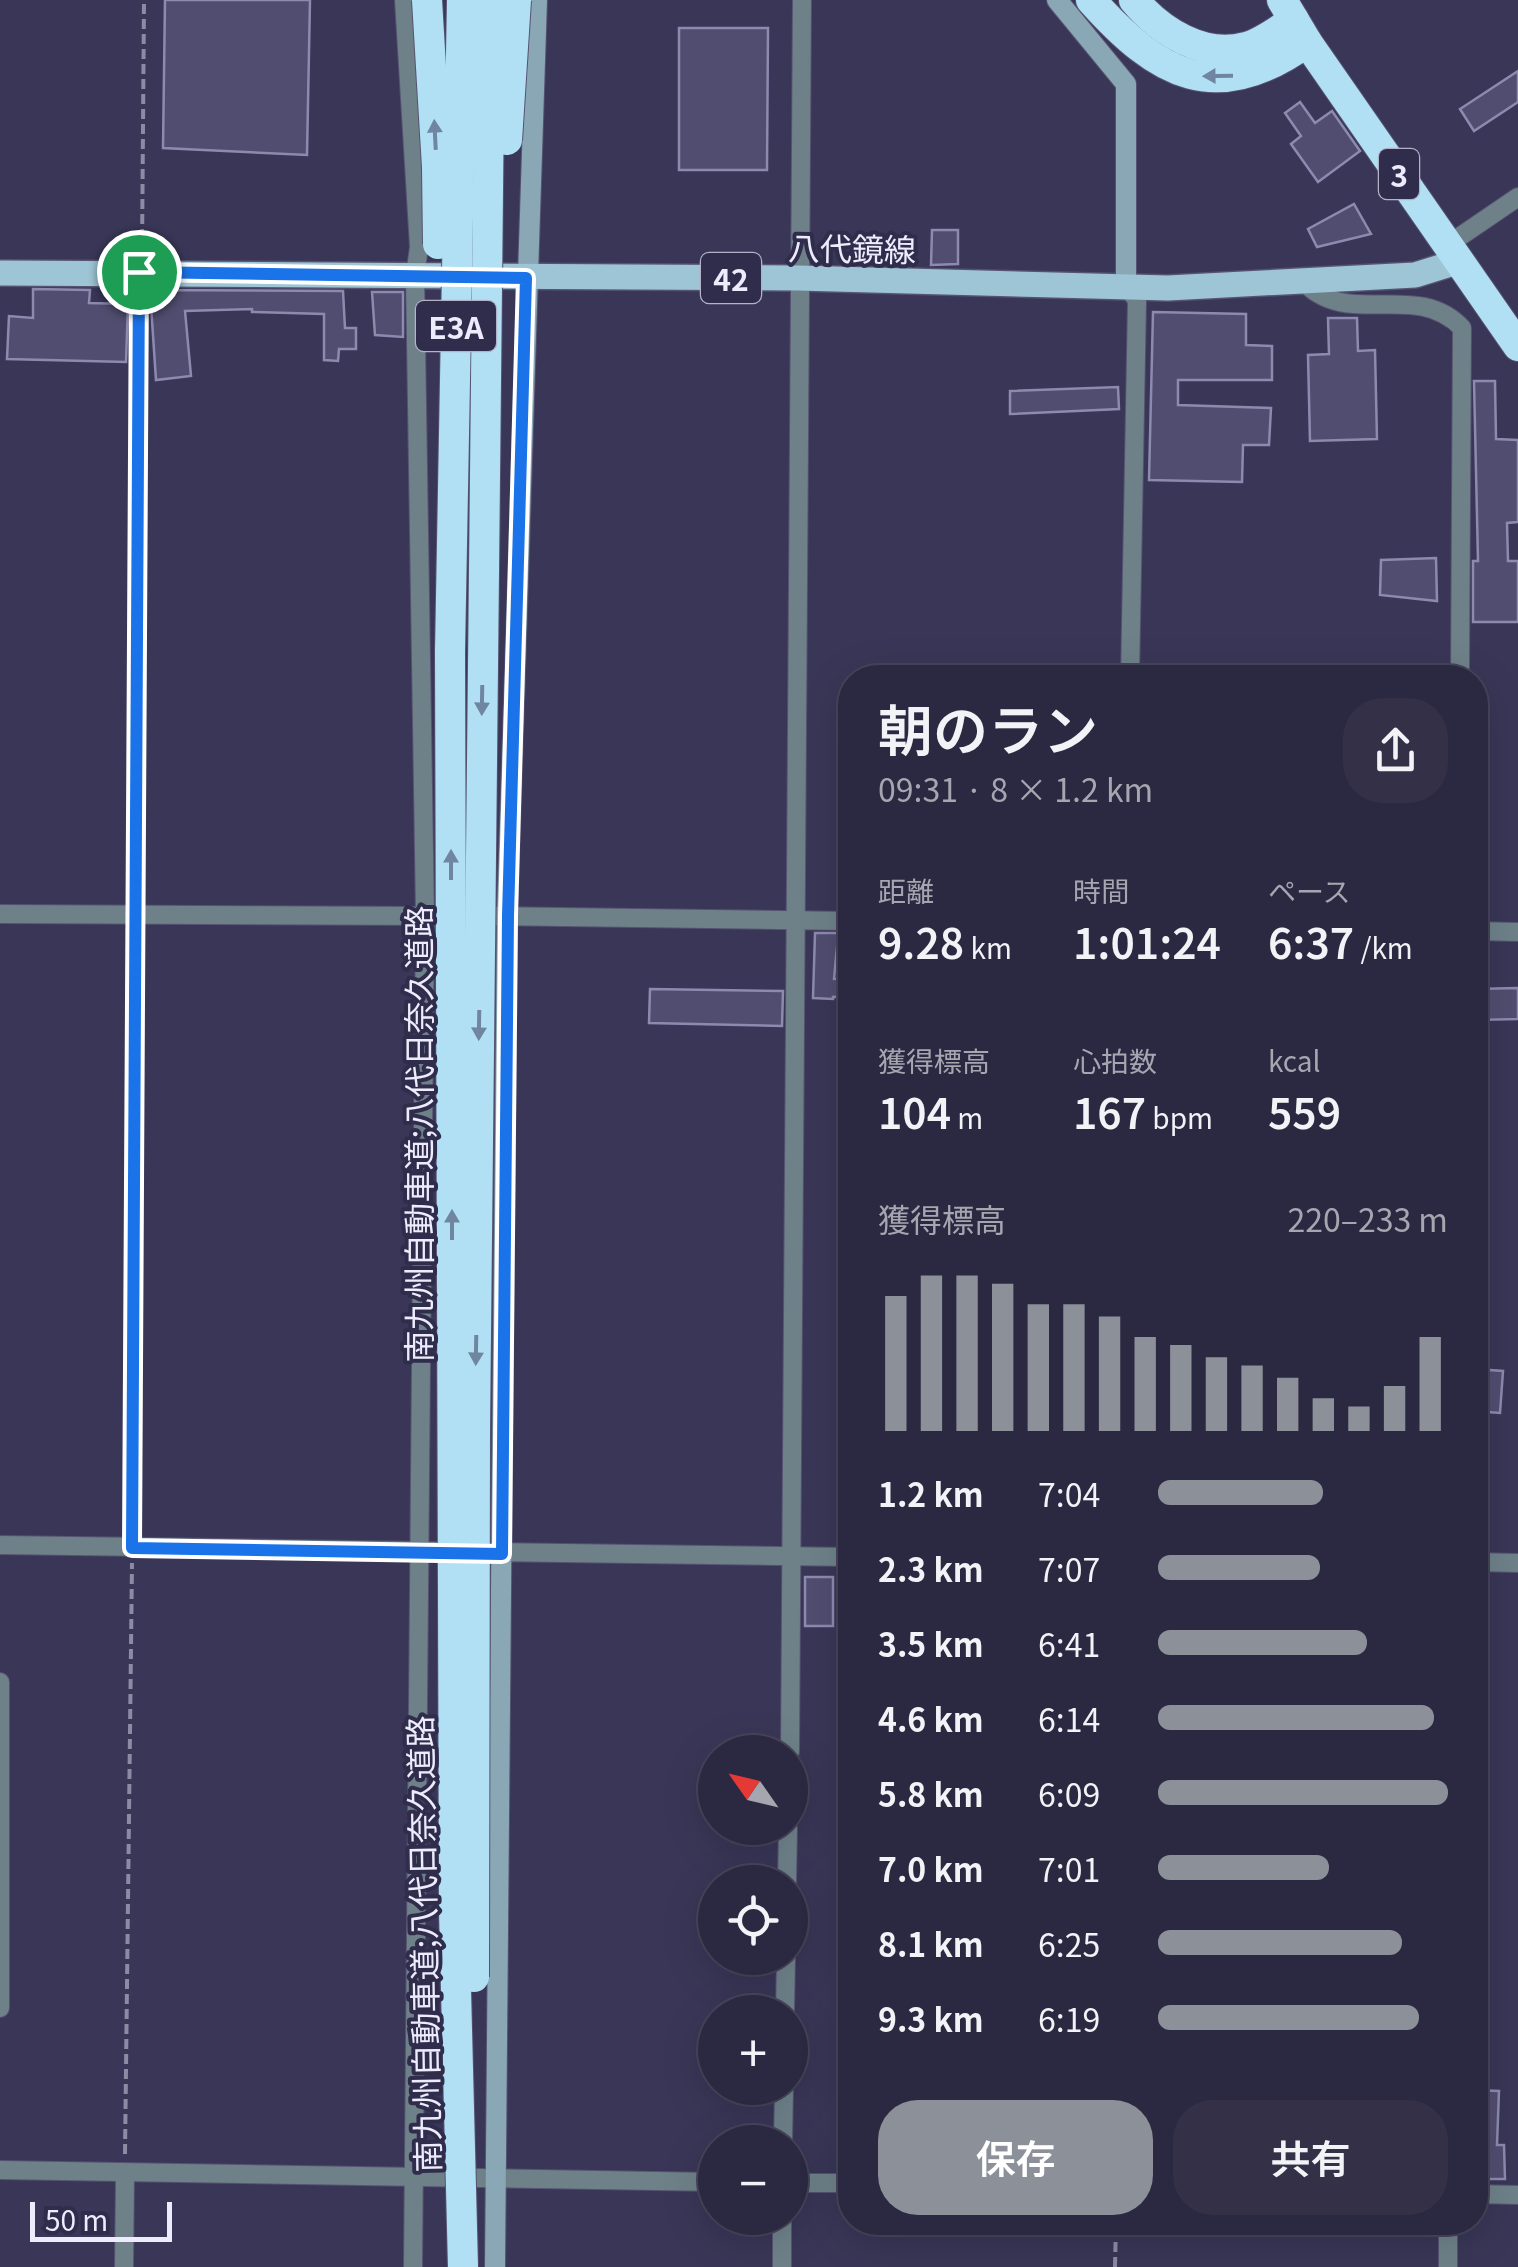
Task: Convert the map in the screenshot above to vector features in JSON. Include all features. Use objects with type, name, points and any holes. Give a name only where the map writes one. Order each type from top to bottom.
[{"type":"highway","points":[[427,0],[437,167],[440,555],[450,652]]},
{"type":"highway","name":"南九州自動車道;八代日奈久道路","points":[[462,0],[450,652],[454,1911],[465,2267]]},
{"type":"highway","name":"南九州自動車道;八代日奈久道路","points":[[465,2267],[476,1904],[475,1428],[490,0]]},
{"type":"highway","points":[[483,602],[492,530],[516,0]]},
{"type":"highway","points":[[1091,0],[1123,36],[1168,68],[1217,80],[1260,70],[1295,21]]},
{"type":"highway","points":[[1134,0],[1151,20],[1180,39],[1216,50],[1246,47],[1295,21]]},
{"type":"highway","name":"3","points":[[1295,21],[1518,346]]},
{"type":"main road","name":"八代鏡線","points":[[0,273],[798,278],[1168,288],[1415,275],[1454,252]]},
{"type":"street","points":[[404,0],[419,247],[415,276],[426,916],[413,2267]]},
{"type":"street","points":[[495,2267],[508,916],[537,0]]},
{"type":"street","points":[[790,1735],[802,0]]},
{"type":"street","points":[[1057,0],[1126,84],[1126,286],[1137,300],[1130,665]]},
{"type":"street","points":[[1454,252],[1518,197]]},
{"type":"street","points":[[1303,281],[1316,296],[1338,304],[1434,307],[1462,328],[1460,665]]},
{"type":"street","points":[[0,914],[838,921]]},
{"type":"street","points":[[1488,931],[1518,932]]},
{"type":"street","points":[[0,1546],[838,1557]]},
{"type":"street","points":[[1488,1562],[1518,1563]]},
{"type":"street","points":[[0,1682],[0,2008]]},
{"type":"street","points":[[0,2170],[698,2182]]},
{"type":"street","points":[[124,2267],[125,2174]]},
{"type":"street","points":[[808,2182],[838,2183]]},
{"type":"street","points":[[1488,2194],[1518,2195]]},
{"type":"street","points":[[782,2235],[782,2267]]},
{"type":"street","points":[[1448,2235],[1448,2267]]},
{"type":"path","points":[[125,2174],[144,0]]},
{"type":"path","points":[[1115,2267],[1116,2235]]},
{"type":"building","points":[[165,0],[310,0],[307,155],[163,148]]},
{"type":"building","points":[[679,28],[768,28],[767,170],[679,170]]},
{"type":"building","points":[[1518,71],[1518,102],[1474,131],[1460,109]]},
{"type":"building","points":[[1300,102],[1315,123],[1332,111],[1360,151],[1318,182],[1291,144],[1301,136],[1285,113]]},
{"type":"building","points":[[1354,204],[1371,234],[1317,247],[1308,229]]},
{"type":"building","points":[[932,230],[958,230],[958,264],[931,265]]},
{"type":"building","points":[[33,289],[90,290],[89,303],[128,304],[126,362],[7,359],[9,316],[33,318]]},
{"type":"building","points":[[150,290],[343,291],[345,328],[356,328],[356,349],[339,349],[338,361],[324,360],[324,314],[252,309],[185,311],[191,376],[156,380]]},
{"type":"building","points":[[372,292],[403,292],[403,337],[375,335]]},
{"type":"building","points":[[1153,312],[1246,314],[1246,345],[1272,346],[1272,380],[1178,380],[1178,405],[1271,408],[1269,445],[1243,445],[1242,482],[1149,480]]},
{"type":"building","points":[[1328,318],[1357,318],[1358,351],[1375,350],[1377,439],[1310,441],[1308,355],[1329,354]]},
{"type":"building","points":[[1474,381],[1495,381],[1496,439],[1518,440],[1518,522],[1507,523],[1508,561],[1518,561],[1518,622],[1473,622],[1473,561],[1478,561]]},
{"type":"building","points":[[1118,387],[1119,409],[1010,414],[1010,391]]},
{"type":"building","points":[[1436,558],[1437,601],[1380,595],[1381,560]]},
{"type":"building","points":[[815,933],[838,933],[834,979],[838,979],[838,997],[813,998]]},
{"type":"building","points":[[1518,988],[1518,1019],[1488,1020],[1488,989]]},
{"type":"building","points":[[650,989],[783,991],[782,1026],[649,1023]]},
{"type":"building","points":[[1488,1370],[1503,1371],[1500,1413],[1488,1412]]},
{"type":"building","points":[[805,1577],[833,1577],[833,1626],[805,1626]]},
{"type":"building","points":[[1488,2091],[1499,2091],[1497,2145],[1504,2145],[1505,2179],[1488,2179]]},
{"type":"route","points":[[139,272],[526,278],[508,916],[502,1554],[132,1548],[139,272]]}]
